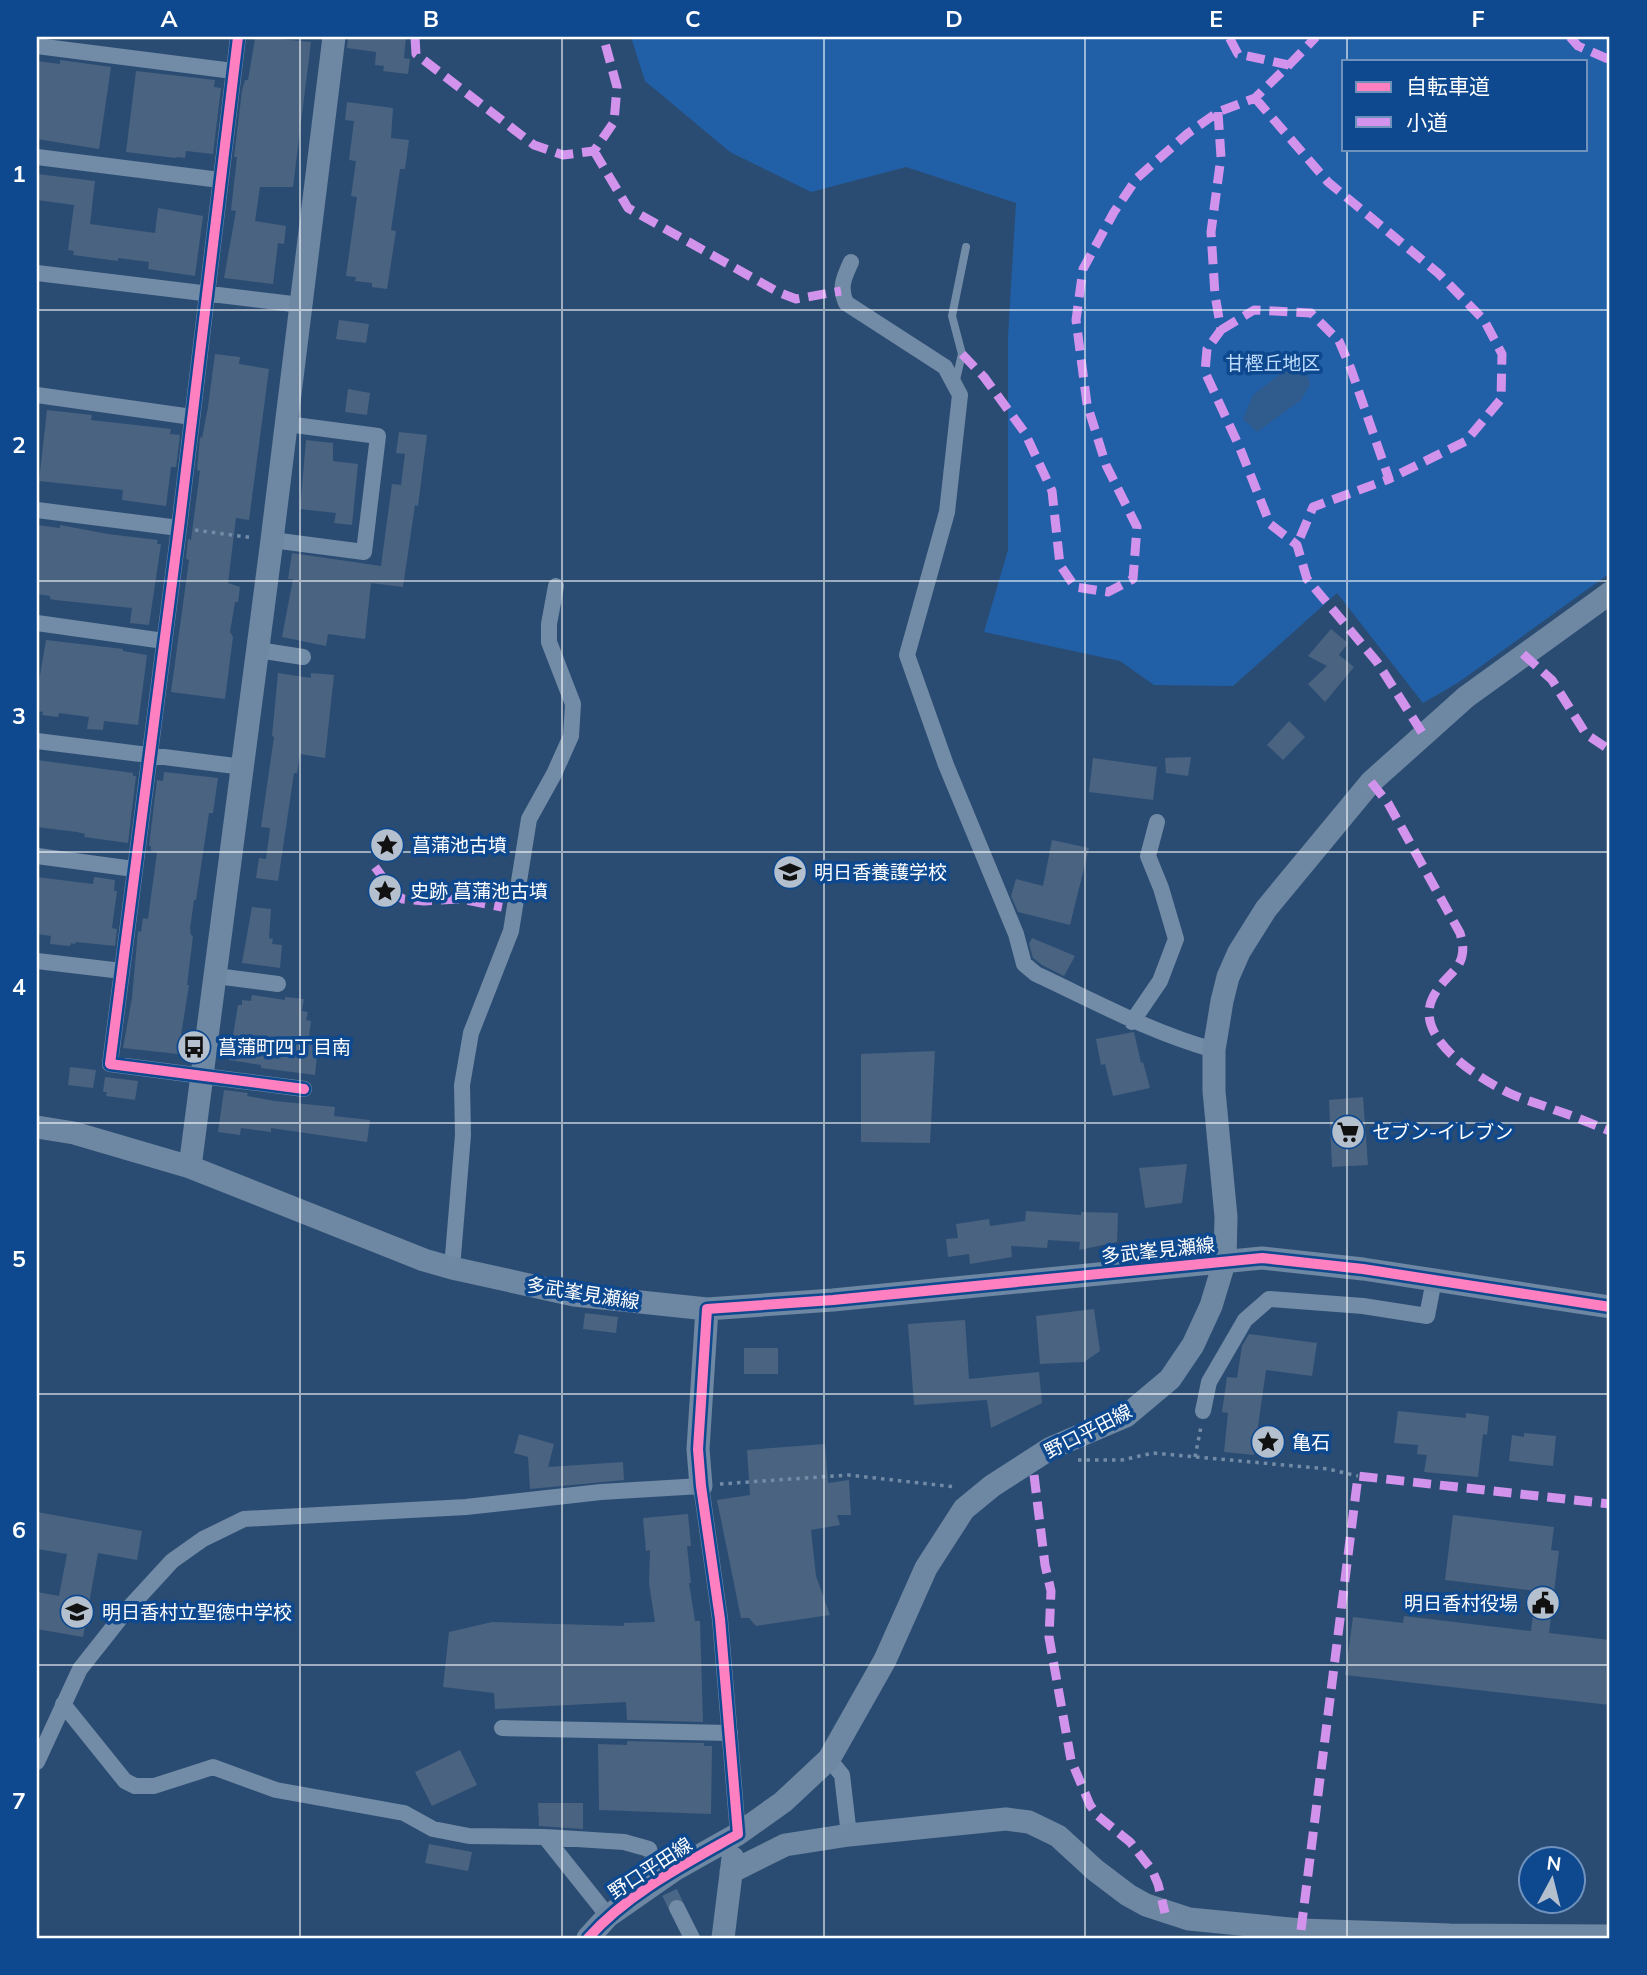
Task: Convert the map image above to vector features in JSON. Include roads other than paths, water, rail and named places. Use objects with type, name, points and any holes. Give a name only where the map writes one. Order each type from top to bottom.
[{"type":"street","points":[[238,37],[179,528],[110,1064],[304,1090]]},
{"type":"street","points":[[190,1167],[243,768],[334,37]]},
{"type":"street","points":[[37,46],[233,71]]},
{"type":"street","points":[[37,156],[220,180]]},
{"type":"street","points":[[851,262],[841,291],[846,303],[945,367],[960,395],[947,512],[907,655],[946,765],[1016,934],[1024,964],[1036,974],[1132,1021],[1175,1039],[1214,1051]]},
{"type":"street","points":[[37,273],[301,305]]},
{"type":"street","points":[[37,395],[192,417]]},
{"type":"street","points":[[272,540],[364,552],[378,436],[286,424]]},
{"type":"street","points":[[37,510],[179,528]]},
{"type":"street","points":[[452,1268],[463,1135],[463,1085],[471,1033],[512,932],[529,819],[571,736],[573,704],[549,642],[549,624],[556,586]]},
{"type":"street","name":"野口平田線","points":[[588,1938],[608,1916],[674,1870],[738,1835],[783,1802],[829,1759],[885,1660],[926,1568],[964,1510],[992,1486],[1051,1448],[1126,1416],[1170,1379],[1193,1345],[1211,1306],[1225,1260],[1226,1217],[1214,1091],[1214,1051],[1222,1001],[1239,952],[1266,909],[1357,796],[1466,697],[1610,593]]},
{"type":"street","points":[[37,623],[164,641]]},
{"type":"street","points":[[258,650],[303,657]]},
{"type":"street","points":[[37,741],[243,768]]},
{"type":"street","points":[[1132,1021],[1160,981],[1176,939],[1148,856],[1157,822]]},
{"type":"street","points":[[37,856],[134,869]]},
{"type":"street","points":[[37,961],[122,971]]},
{"type":"street","points":[[216,976],[278,984]]},
{"type":"street","name":"多武峯見瀬線","points":[[37,1127],[74,1133],[190,1167],[424,1260],[574,1295],[707,1309],[919,1292],[1262,1258],[1434,1280],[1610,1307]]},
{"type":"street","points":[[1203,1411],[1209,1382],[1245,1320],[1269,1299],[1363,1306],[1427,1316],[1434,1280]]},
{"type":"street","points":[[707,1309],[698,1448],[720,1619],[738,1835],[723,1938]]},
{"type":"street","points":[[37,1762],[80,1669],[126,1611],[172,1561],[203,1539],[244,1519],[466,1507],[601,1492],[701,1486]]},
{"type":"street","points":[[63,1704],[125,1781],[135,1786],[155,1786],[213,1767],[276,1790],[404,1813],[433,1829],[468,1836],[624,1842],[649,1849]]},
{"type":"street","points":[[502,1728],[730,1733]]},
{"type":"street","points":[[829,1759],[842,1775],[849,1835]]},
{"type":"street","points":[[731,1872],[785,1845],[849,1835],[1006,1819],[1029,1822],[1058,1836],[1095,1870],[1128,1895],[1146,1905],[1189,1919],[1301,1930],[1450,1936],[1610,1936]]},
{"type":"street","points":[[545,1837],[608,1916]]},
{"type":"street","points":[[677,1908],[692,1938]]},
{"type":"lane","points":[[955,385],[962,354],[952,316],[966,247]]},
{"type":"tunnel","points":[[649,1849],[677,1908]]},
{"type":"place","name":"菖蒲池古墳","points":[[387,845]]},
{"type":"place","name":"明日香養護学校","points":[[790,872]]},
{"type":"place","name":"史跡 菖蒲池古墳","points":[[385,891]]},
{"type":"place","name":"菖蒲町四丁目南","points":[[194,1047]]},
{"type":"place","name":"セブン-イレブン","points":[[1348,1132]]},
{"type":"place","name":"亀石","points":[[1268,1442]]},
{"type":"place","name":"明日香村役場","points":[[1543,1603]]},
{"type":"place","name":"明日香村立聖徳中学校","points":[[77,1612]]},
{"type":"park label","name":"甘樫丘地区","points":[[1273,363]]}]
